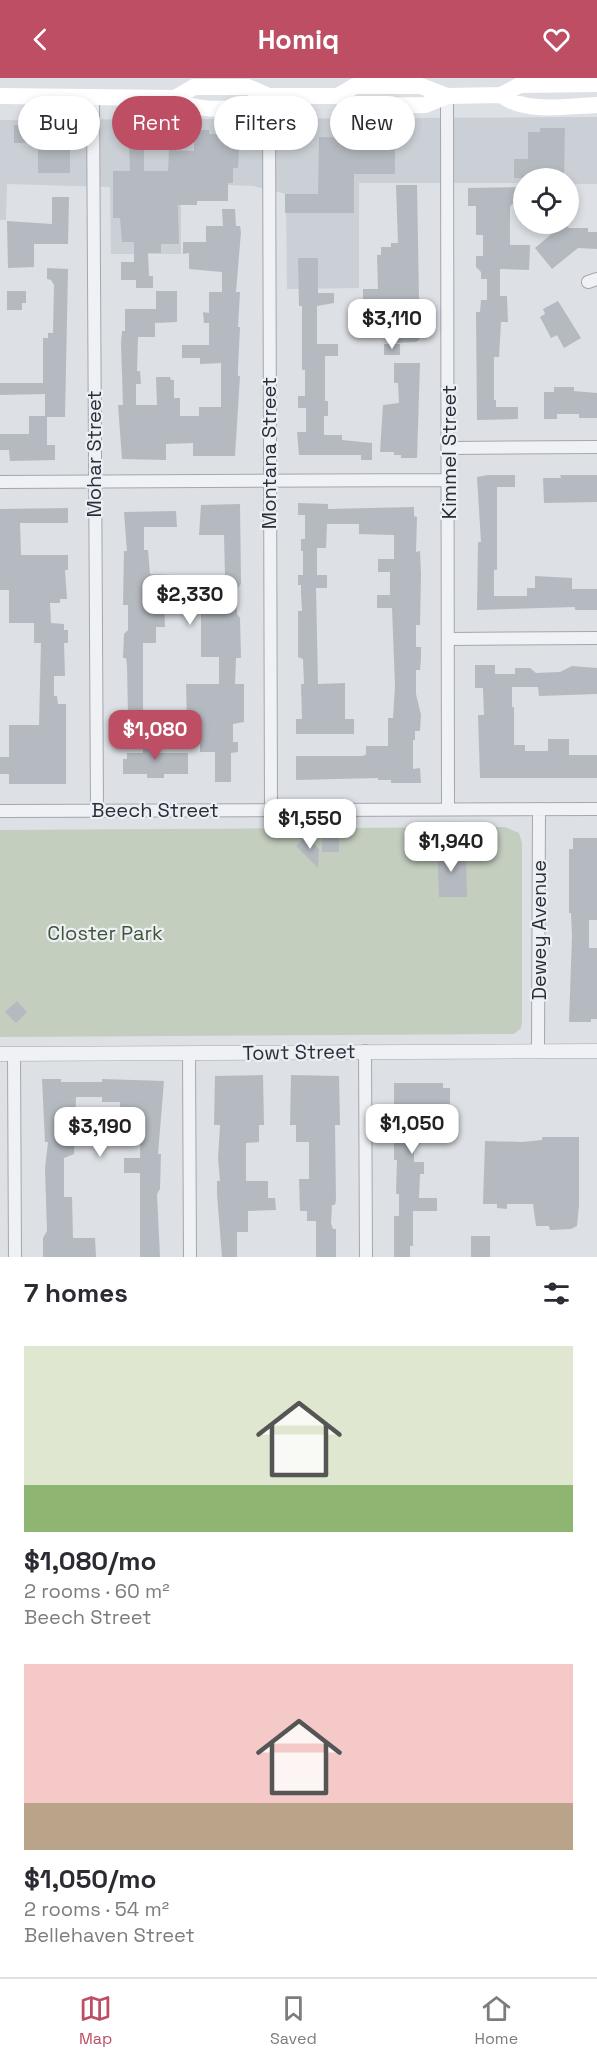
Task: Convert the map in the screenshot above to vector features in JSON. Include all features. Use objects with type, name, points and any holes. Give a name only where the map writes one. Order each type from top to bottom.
[{"type":"main road","points":[[318,96],[338,96],[354,106],[425,105],[447,96],[501,95],[520,85],[597,84]]},
{"type":"main road","points":[[501,95],[512,104],[526,106],[597,105]]},
{"type":"main road","points":[[0,96],[18,96]]},
{"type":"main road","points":[[100,98],[175,98],[195,108],[214,107]]},
{"type":"street","name":"Kimmel Street","points":[[447,96],[448,809]]},
{"type":"street","name":"Mohar Street","points":[[93,150],[97,810]]},
{"type":"street","name":"Montana Street","points":[[269,150],[271,809]]},
{"type":"street","points":[[449,448],[597,447]]},
{"type":"street","points":[[0,482],[448,480]]},
{"type":"street","points":[[449,639],[597,638]]},
{"type":"street","name":"Dewey Avenue","points":[[538,1050],[539,809]]},
{"type":"street","name":"Beech Street","points":[[0,811],[597,809]]},
{"type":"street","points":[[364,1051],[366,1257]]},
{"type":"street","name":"Towt Street","points":[[7,1054],[597,1051]]},
{"type":"street","points":[[189,1053],[190,1257]]},
{"type":"street","points":[[7,1054],[15,1257]]},
{"type":"shaded area","points":[[597,117],[597,184],[579,184],[579,168],[513,168],[513,183],[359,183],[359,288],[287,289],[286,194],[253,186],[181,183],[181,254],[111,254],[110,187],[7,184],[6,220],[0,220],[0,120],[18,120],[18,150],[100,150],[100,119],[112,119],[112,150],[202,150],[202,119],[214,119],[214,150],[318,150],[318,118],[330,118],[330,150],[415,150],[415,118]]},
{"type":"green space","name":"Closter Park","points":[[505,827],[519,833],[522,843],[522,1021],[521,1028],[514,1034],[0,1037],[0,830]]},
{"type":"building","points":[[14,125],[18,125],[18,143],[14,143]]},
{"type":"building","points":[[540,128],[565,128],[564,168],[514,168],[514,159],[528,159],[528,132],[540,132]]},
{"type":"building","points":[[202,130],[209,130],[209,134],[214,134],[214,150],[239,150],[238,168],[233,168],[233,183],[228,183],[228,201],[197,201],[197,205],[178,205],[179,244],[161,244],[161,253],[148,253],[149,276],[153,276],[153,288],[136,288],[136,280],[121,280],[121,262],[134,262],[134,242],[122,242],[120,218],[113,218],[113,171],[130,171],[129,150],[144,150],[144,171],[168,171],[169,150],[202,150]]},
{"type":"building","points":[[319,137],[330,137],[330,150],[395,150],[395,174],[354,174],[354,213],[285,213],[285,194],[318,194]]},
{"type":"building","points":[[38,150],[70,150],[70,173],[38,173]]},
{"type":"building","points":[[396,185],[417,185],[419,300],[415,304],[415,325],[419,325],[419,340],[416,342],[393,343],[393,321],[363,320],[363,289],[378,289],[377,255],[381,255],[381,247],[391,247],[391,243],[398,243]]},
{"type":"building","points":[[513,187],[513,204],[510,207],[510,245],[530,245],[529,270],[500,269],[500,296],[507,296],[508,322],[501,322],[499,357],[494,357],[494,400],[496,400],[496,407],[518,407],[518,419],[477,420],[476,312],[480,312],[481,300],[487,300],[487,279],[481,279],[481,272],[476,267],[476,256],[483,256],[483,235],[476,235],[476,206],[468,206],[468,188]]},
{"type":"building","points":[[52,197],[69,197],[68,244],[34,244],[34,267],[8,268],[7,221],[52,224]]},
{"type":"building","points":[[222,209],[235,209],[236,226],[240,226],[241,232],[236,292],[240,292],[238,376],[240,376],[235,456],[193,456],[193,443],[166,444],[166,460],[122,459],[118,405],[123,405],[121,344],[122,331],[125,331],[125,309],[156,309],[156,291],[177,291],[177,322],[155,323],[155,337],[138,337],[137,371],[140,371],[141,384],[136,384],[136,405],[157,405],[156,377],[170,377],[174,380],[174,398],[180,398],[180,416],[199,416],[199,407],[221,407],[221,363],[200,364],[200,358],[182,358],[182,345],[209,345],[209,323],[204,323],[203,312],[209,313],[209,292],[222,292],[222,272],[189,269],[189,253],[183,254],[183,242],[206,242],[206,226],[223,226]]},
{"type":"building","points":[[579,228],[588,228],[588,232],[597,232],[597,249],[578,248],[552,269],[535,248],[551,234],[579,234]]},
{"type":"building","points":[[298,258],[318,258],[318,293],[334,293],[334,303],[317,306],[317,344],[338,344],[338,356],[325,356],[325,401],[328,401],[328,416],[324,416],[324,435],[342,435],[342,440],[372,443],[372,460],[361,460],[361,455],[299,455],[297,432],[306,432],[306,408],[298,408],[298,396],[305,396],[305,370],[302,370],[302,306],[299,306]]},
{"type":"building","points":[[47,268],[68,269],[65,417],[47,417],[47,445],[55,445],[55,460],[10,461],[9,450],[0,450],[0,434],[29,434],[29,416],[45,416],[45,394],[0,395],[0,383],[43,383],[43,338],[48,338],[48,333],[53,333],[54,285],[51,280],[47,279]]},
{"type":"building","points":[[7,291],[26,291],[26,303],[22,303],[22,310],[7,310]]},
{"type":"building","points":[[558,301],[581,338],[564,348],[557,335],[551,338],[540,317],[545,314],[543,309]]},
{"type":"building","points":[[384,344],[400,344],[400,355],[384,355]]},
{"type":"building","points":[[394,363],[420,363],[417,458],[401,458],[401,455],[394,455],[394,452],[380,452],[383,405],[399,403],[398,383],[394,383]]},
{"type":"building","points":[[554,387],[574,387],[574,391],[597,393],[597,418],[579,418],[579,414],[557,414],[557,419],[544,419],[544,392],[554,392]]},
{"type":"building","points":[[515,475],[515,487],[497,487],[497,570],[494,570],[494,596],[527,596],[527,588],[535,588],[535,576],[572,578],[572,589],[597,589],[597,610],[575,610],[575,607],[477,610],[478,542],[481,542],[477,477]]},
{"type":"building","points":[[560,475],[597,475],[597,502],[544,503],[543,478],[561,478]]},
{"type":"building","points":[[298,503],[328,504],[328,509],[414,507],[414,516],[417,517],[416,552],[420,551],[421,574],[420,625],[416,625],[416,647],[421,647],[421,658],[420,670],[416,670],[416,694],[421,715],[420,731],[415,731],[415,740],[413,740],[413,769],[420,768],[421,783],[391,783],[391,780],[378,780],[378,778],[296,780],[296,756],[362,756],[366,755],[366,746],[388,746],[388,718],[393,718],[395,686],[392,608],[377,608],[377,595],[390,595],[390,572],[378,572],[378,559],[394,559],[394,535],[359,534],[359,524],[327,524],[326,548],[317,548],[317,575],[327,575],[327,588],[316,588],[318,684],[345,683],[345,719],[354,719],[354,734],[296,734],[296,719],[302,719],[301,684],[304,684],[303,659],[298,657],[298,611],[302,611],[301,585],[298,585],[298,575],[303,575],[301,539],[305,539],[305,515],[298,515]]},
{"type":"building","points":[[240,504],[241,584],[237,589],[237,614],[240,618],[241,658],[236,658],[235,684],[244,684],[244,722],[233,724],[233,742],[238,742],[238,752],[231,753],[231,782],[215,782],[215,752],[200,752],[200,725],[187,723],[186,684],[219,684],[219,657],[201,657],[201,606],[188,607],[188,593],[164,594],[165,627],[156,627],[156,643],[143,643],[143,716],[128,716],[127,665],[126,658],[123,658],[124,634],[128,630],[128,605],[123,605],[124,551],[127,551],[124,512],[176,511],[177,527],[144,527],[144,550],[148,550],[150,574],[172,575],[172,583],[196,584],[199,581],[199,575],[225,575],[224,535],[199,535],[201,505]]},
{"type":"building","points":[[68,508],[68,523],[20,523],[21,555],[68,555],[68,570],[65,570],[67,599],[60,599],[60,603],[50,603],[51,623],[64,624],[64,630],[68,630],[68,643],[64,643],[65,676],[54,676],[54,696],[57,696],[58,704],[66,704],[66,784],[9,784],[9,774],[0,774],[0,757],[9,757],[9,725],[39,725],[41,643],[34,643],[34,623],[9,623],[9,590],[0,590],[0,509]]},
{"type":"building","points":[[475,665],[495,665],[495,674],[515,674],[515,668],[530,668],[536,673],[560,672],[572,666],[597,668],[597,694],[539,696],[538,687],[512,687],[512,707],[514,707],[514,745],[525,745],[525,751],[548,751],[548,739],[569,739],[569,755],[597,755],[597,778],[480,778],[478,715],[484,715],[483,688],[475,688]]},
{"type":"building","points":[[143,737],[158,737],[158,753],[188,753],[188,774],[164,774],[164,778],[147,778],[147,774],[123,774],[123,759],[127,759],[127,753],[143,753]]},
{"type":"building","points":[[306,836],[319,849],[318,868],[296,846]]},
{"type":"building","points":[[322,838],[339,838],[339,852],[322,852]]},
{"type":"building","points":[[573,838],[597,838],[597,920],[589,920],[589,948],[597,948],[597,1019],[591,1019],[591,1022],[569,1022],[572,936],[571,913],[569,913],[569,849],[573,849]]},
{"type":"building","points":[[437,843],[453,843],[453,858],[466,858],[467,897],[439,897]]},
{"type":"building","points":[[17,1001],[27,1012],[16,1023],[5,1012]]},
{"type":"building","points":[[263,1075],[264,1125],[259,1125],[259,1142],[246,1143],[246,1181],[268,1181],[268,1198],[275,1198],[276,1210],[248,1211],[248,1232],[237,1232],[237,1257],[222,1257],[217,1194],[217,1181],[220,1181],[218,1158],[220,1125],[214,1125],[215,1076]]},
{"type":"building","points":[[291,1075],[339,1076],[340,1125],[335,1125],[336,1200],[335,1205],[332,1205],[331,1223],[333,1229],[336,1229],[336,1257],[316,1257],[316,1221],[307,1221],[307,1211],[300,1211],[299,1179],[309,1179],[309,1142],[296,1142],[296,1125],[290,1125]]},
{"type":"building","points":[[42,1079],[61,1079],[61,1082],[102,1082],[102,1079],[164,1081],[158,1154],[161,1154],[160,1189],[157,1194],[160,1257],[140,1257],[140,1173],[124,1173],[124,1158],[140,1158],[141,1121],[120,1120],[120,1102],[102,1102],[102,1097],[76,1097],[74,1154],[64,1158],[64,1197],[72,1197],[73,1238],[95,1238],[96,1257],[43,1257],[43,1238],[47,1231],[45,1168],[48,1142],[45,1142]]},
{"type":"building","points":[[394,1083],[443,1083],[443,1088],[450,1088],[450,1107],[432,1107],[432,1114],[422,1114],[422,1139],[414,1139],[414,1162],[424,1162],[424,1174],[420,1174],[419,1198],[437,1198],[437,1211],[413,1211],[413,1246],[410,1246],[410,1257],[394,1257],[394,1216],[399,1216],[399,1194],[396,1194],[397,1160],[394,1160]]},
{"type":"building","points":[[542,1137],[579,1137],[579,1205],[577,1226],[571,1229],[550,1230],[549,1226],[536,1226],[533,1204],[507,1204],[507,1209],[497,1208],[497,1204],[483,1204],[485,1141],[522,1142],[542,1140]]},
{"type":"building","points":[[471,1236],[490,1236],[490,1257],[471,1257]]}]
